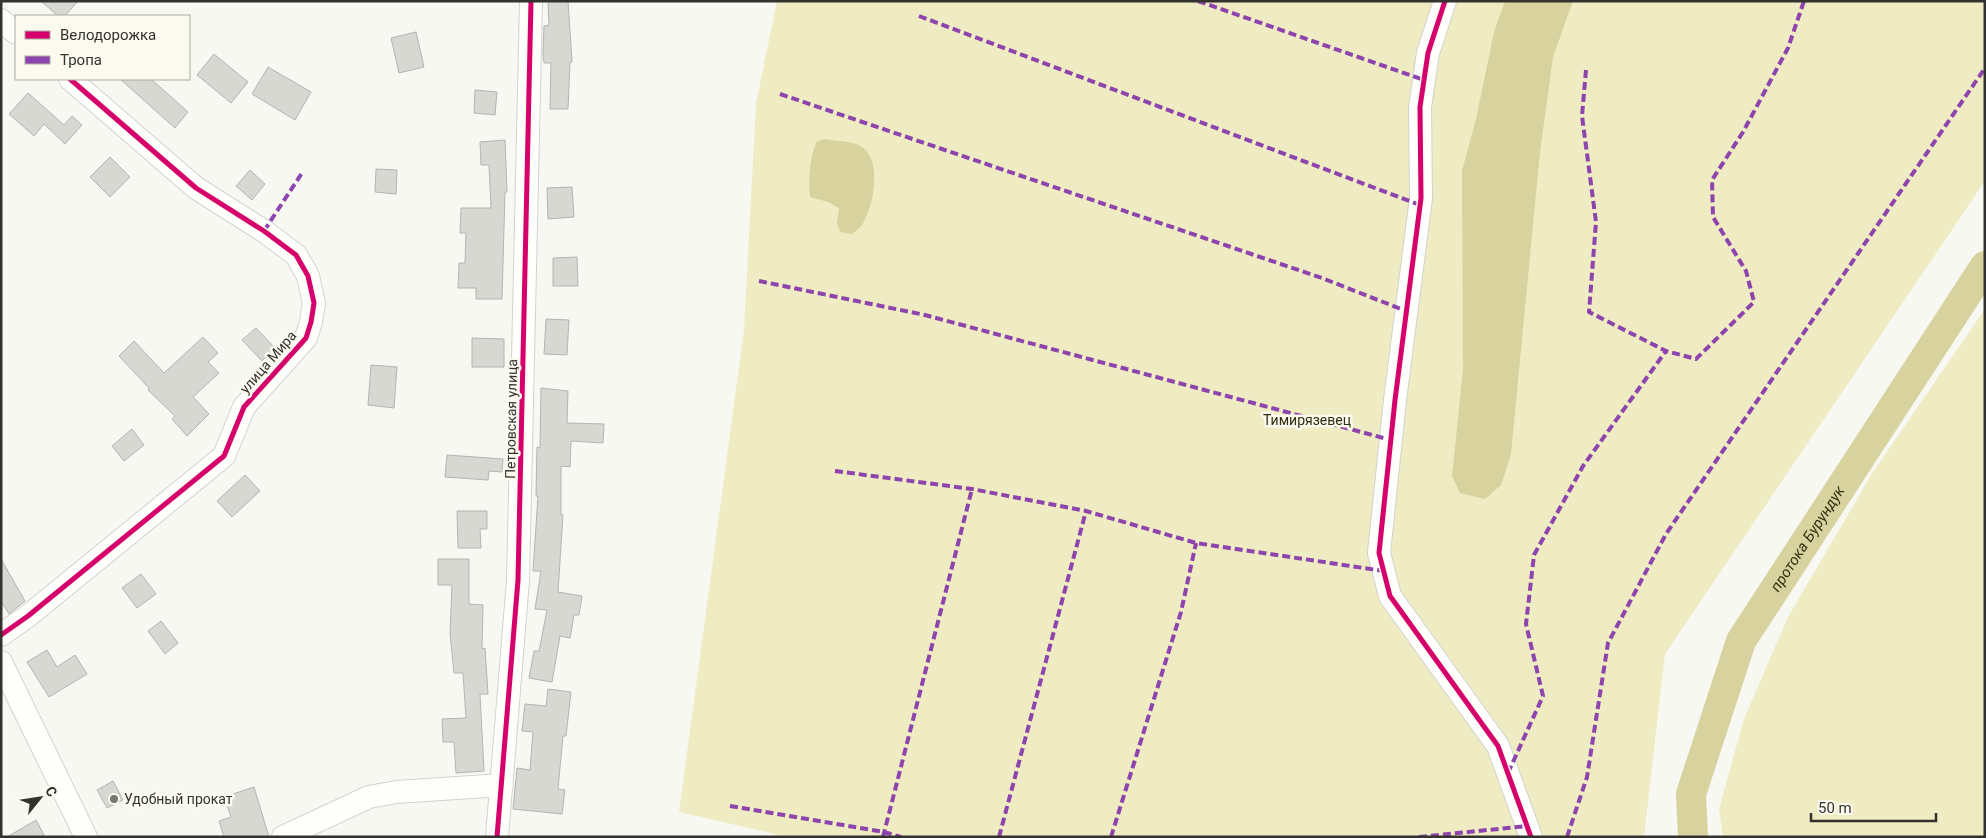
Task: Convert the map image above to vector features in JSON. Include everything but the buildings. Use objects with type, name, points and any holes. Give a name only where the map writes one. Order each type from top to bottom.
[{"type":"street","name":"Петровская улица","points":[[497,837],[518,580],[531,1]]},
{"type":"street","points":[[1446,1],[1428,53],[1420,108],[1421,198],[1394,400],[1379,553],[1390,596],[1498,746],[1531,837]]},
{"type":"street","points":[[1,20],[15,32]]},
{"type":"street","name":"улица Мира","points":[[1,634],[28,616],[224,456],[244,407],[306,338],[314,303],[308,276],[296,256],[264,231],[196,188],[71,80]]},
{"type":"street","points":[[1,662],[86,837]]},
{"type":"street","points":[[283,837],[369,797],[396,792],[502,785]]},
{"type":"green space","name":"Тимирязевец","points":[[777,1],[1985,1],[1985,181],[1665,654],[1644,837],[788,837],[679,812],[744,330],[756,103]]},
{"type":"green space","points":[[1985,309],[1985,837],[1723,837],[1719,809],[1744,719],[1788,617],[1873,472]]},
{"type":"shaded area","points":[[1505,1],[1573,1],[1553,57],[1540,152],[1511,454],[1501,485],[1485,499],[1460,493],[1452,476],[1463,370],[1462,171],[1476,119],[1494,32]]},
{"type":"shaded area","points":[[825,139],[858,145],[868,154],[872,162],[874,183],[870,205],[862,224],[852,234],[840,232],[837,223],[839,208],[828,202],[810,197],[809,176],[811,161],[817,141]]},
{"type":"waterway","name":"протока Бурундук","points":[[1693,837],[1691,794],[1741,641],[1985,266]]},
{"type":"marked path","points":[[1198,1],[1424,80]]},
{"type":"marked path","points":[[1586,70],[1582,116],[1596,222],[1589,312],[1666,351],[1696,359],[1754,302],[1746,271],[1713,217],[1712,180],[1743,132],[1788,48],[1804,1]]},
{"type":"marked path","points":[[919,16],[1420,205]]},
{"type":"marked path","points":[[1567,837],[1587,777],[1608,643],[1666,534],[1985,68]]},
{"type":"marked path","points":[[780,94],[1322,278],[1406,311]]},
{"type":"marked path","points":[[264,231],[302,173]]},
{"type":"marked path","points":[[759,281],[925,315],[1391,440]]},
{"type":"marked path","points":[[1508,773],[1543,696],[1526,624],[1534,555],[1583,466],[1666,351]]},
{"type":"marked path","points":[[835,471],[972,489],[1086,511],[1196,543],[1384,571]]},
{"type":"marked path","points":[[883,837],[972,489]]},
{"type":"marked path","points":[[999,837],[1086,511]]},
{"type":"marked path","points":[[1111,837],[1181,612],[1196,543]]},
{"type":"marked path","points":[[730,806],[884,832],[901,837]]},
{"type":"marked path","points":[[1419,837],[1527,826]]},
{"type":"cycle path","points":[[497,837],[518,580],[531,1]]},
{"type":"cycle path","points":[[1445,1],[1428,53],[1420,107],[1421,198],[1395,400],[1379,553],[1390,596],[1498,746],[1531,837]]},
{"type":"cycle path","points":[[1,635],[28,616],[224,456],[244,407],[306,338],[314,303],[308,276],[296,255],[264,231],[196,188],[71,80]]},
{"type":"place","name":"Удобный прокат","points":[[114,799]]}]
